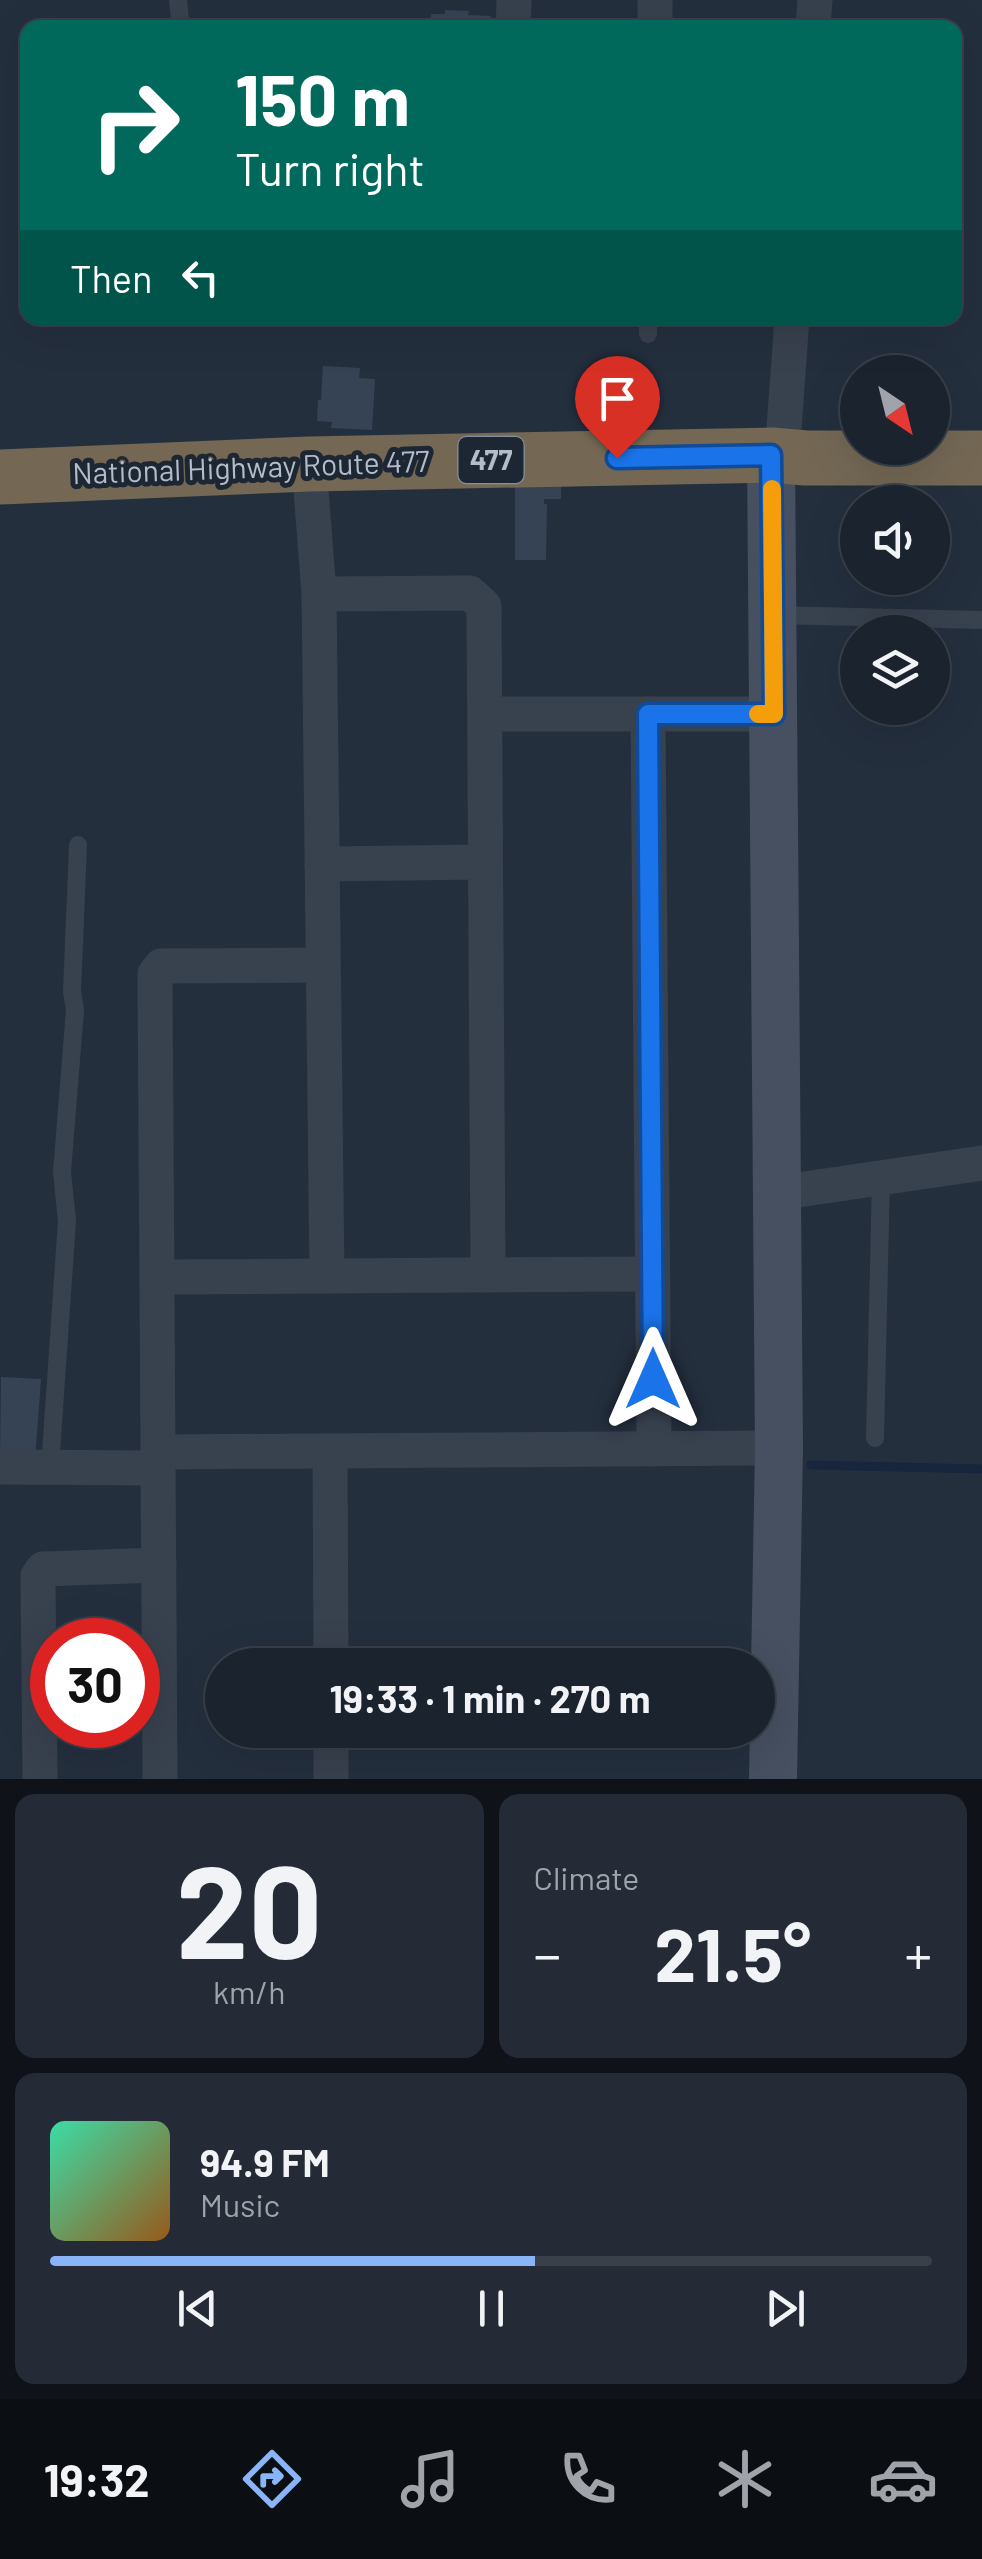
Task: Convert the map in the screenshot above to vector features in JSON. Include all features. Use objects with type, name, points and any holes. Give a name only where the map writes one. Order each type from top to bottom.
[{"type":"highway","name":"National Highway Route 477","points":[[0,477],[309,464],[776,456],[982,458]]},
{"type":"street","points":[[773,1779],[779,1448],[773,615],[776,456],[791,325]]},
{"type":"street","points":[[309,464],[319,594],[327,1276]]},
{"type":"street","points":[[319,594],[470,593],[484,606],[488,1275]]},
{"type":"street","points":[[484,714],[774,714]]},
{"type":"street","points":[[648,714],[654,1449]]},
{"type":"street","points":[[322,864],[485,862]]},
{"type":"street","points":[[160,1779],[154,974],[161,966],[323,964]]},
{"type":"street","points":[[777,1193],[982,1163]]},
{"type":"street","points":[[157,1277],[652,1274]]},
{"type":"street","points":[[0,1467],[330,1453],[779,1448]]},
{"type":"street","points":[[330,1453],[331,1648]]},
{"type":"street","points":[[40,1779],[38,1576],[43,1569],[159,1565]]},
{"type":"street","points":[[331,1748],[331,1779]]},
{"type":"lane","points":[[773,615],[982,620]]},
{"type":"lane","points":[[50,1467],[66,1221],[62,1172],[75,1010],[72,992],[78,845]]},
{"type":"lane","points":[[875,1438],[881,1179]]},
{"type":"building","points":[[445,10],[469,11],[468,15],[491,16],[491,20],[431,20],[431,14],[445,14]]},
{"type":"building","points":[[323,366],[360,368],[359,378],[375,379],[372,430],[331,428],[332,422],[317,421]]},
{"type":"building","points":[[515,477],[561,477],[561,499],[544,499],[546,560],[515,560]]},
{"type":"building","points":[[1,1377],[41,1379],[35,1461],[0,1459]]},
{"type":"waterway","points":[[811,1465],[982,1469]]},
{"type":"slow traffic","points":[[758,714],[774,714],[772,489]]},
{"type":"route","points":[[617,458],[771,455],[774,714],[648,714],[653,1379]]}]
